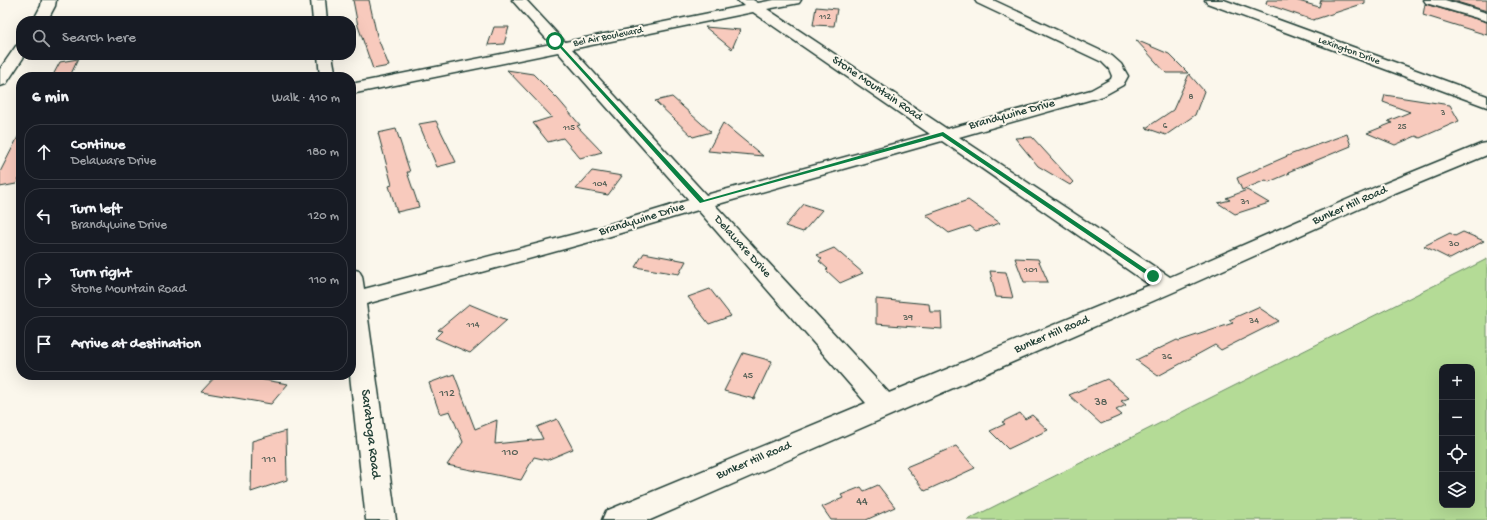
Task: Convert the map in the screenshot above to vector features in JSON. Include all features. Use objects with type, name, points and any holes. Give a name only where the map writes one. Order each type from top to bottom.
[{"type":"street","points":[[43,16],[48,6],[49,0]]},
{"type":"street","points":[[318,0],[320,16]]},
{"type":"street","name":"Delaware Drive","points":[[519,0],[884,406]]},
{"type":"street","name":"Bel Air Boulevard","points":[[356,88],[560,47],[750,4],[794,0]]},
{"type":"street","name":"Brandywine Drive","points":[[356,291],[597,234],[702,202],[943,134],[1097,93],[1117,82],[1120,76],[1116,67],[1107,59],[982,0]]},
{"type":"street","name":"Lexington Drive","points":[[1212,0],[1487,102]]},
{"type":"street","points":[[1431,0],[1487,17]]},
{"type":"street","name":"Stone Mountain Road","points":[[750,4],[1168,286]]},
{"type":"street","points":[[0,81],[16,57]]},
{"type":"street","points":[[326,60],[327,72]]},
{"type":"street","name":"Bunker Hill Road","points":[[617,520],[1168,286],[1383,191],[1487,148]]},
{"type":"street","name":"Saratoga Road","points":[[356,323],[381,520]]},
{"type":"green space","points":[[1487,259],[1487,520],[967,520]]},
{"type":"building","points":[[353,0],[369,0],[377,36],[389,66],[373,69],[358,26]]},
{"type":"building","points":[[1267,0],[1295,0],[1319,7],[1321,0],[1365,0],[1365,3],[1313,20],[1266,4]]},
{"type":"building","points":[[1450,0],[1487,0],[1487,11]]},
{"type":"building","points":[[1425,4],[1487,22],[1487,35],[1423,15]]},
{"type":"building","points":[[816,7],[837,9],[834,26],[813,25]]},
{"type":"building","points":[[494,27],[509,27],[504,44],[488,45]]},
{"type":"building","points":[[705,27],[740,30],[732,49]]},
{"type":"building","points":[[1136,40],[1169,54],[1188,73],[1166,73]]},
{"type":"building","points":[[78,60],[72,72],[55,72],[60,62]]},
{"type":"building","points":[[507,70],[533,74],[558,99],[580,125],[577,126],[602,152],[580,158],[563,138],[548,142],[533,123],[552,117]]},
{"type":"building","points":[[1189,74],[1204,91],[1195,115],[1166,135],[1146,128],[1173,110]]},
{"type":"building","points":[[1385,95],[1450,105],[1459,121],[1420,138],[1416,136],[1395,145],[1367,133],[1392,123],[1388,121],[1410,112],[1383,102]]},
{"type":"building","points":[[672,97],[711,132],[693,137],[655,101]]},
{"type":"building","points":[[436,121],[456,162],[437,167],[419,124]]},
{"type":"building","points":[[723,123],[763,156],[708,151]]},
{"type":"building","points":[[396,129],[410,172],[407,172],[419,207],[397,212],[389,186],[392,185],[378,133]]},
{"type":"building","points":[[1347,134],[1351,146],[1288,172],[1290,173],[1269,182],[1266,180],[1242,190],[1237,178],[1292,154]]},
{"type":"building","points":[[1032,137],[1073,182],[1070,185],[1038,166],[1015,138]]},
{"type":"building","points":[[16,141],[16,184],[0,187],[0,172]]},
{"type":"building","points":[[592,171],[622,176],[608,195],[576,189]]},
{"type":"building","points":[[1247,190],[1269,203],[1235,214],[1218,203],[1230,200],[1226,198]]},
{"type":"building","points":[[968,200],[1000,223],[976,231],[970,226],[949,233],[926,215]]},
{"type":"building","points":[[804,204],[822,210],[803,232],[785,226]]},
{"type":"building","points":[[1463,232],[1484,241],[1450,259],[1424,246],[1450,233],[1455,236]]},
{"type":"building","points":[[834,248],[863,273],[840,283],[826,270],[828,269],[819,261],[822,259],[817,255]]},
{"type":"building","points":[[644,253],[686,261],[679,274],[635,267]]},
{"type":"building","points":[[1015,258],[1038,259],[1048,282],[1024,282]]},
{"type":"building","points":[[990,271],[1006,272],[1013,298],[996,297]]},
{"type":"building","points":[[710,289],[731,316],[709,324],[688,297]]},
{"type":"building","points":[[876,299],[929,304],[930,312],[941,312],[942,329],[876,324]]},
{"type":"building","points":[[469,304],[507,320],[470,353],[435,338],[442,331],[438,330]]},
{"type":"building","points":[[1258,307],[1279,321],[1221,350],[1215,345],[1158,376],[1136,360],[1177,340],[1179,341],[1233,323],[1229,320]]},
{"type":"building","points":[[743,353],[772,361],[754,399],[724,391]]},
{"type":"building","points":[[454,374],[475,429],[497,420],[495,444],[543,439],[537,427],[557,419],[573,449],[547,460],[534,457],[521,480],[447,465],[463,442],[450,411],[440,414],[429,383]]},
{"type":"building","points":[[1107,379],[1129,398],[1121,401],[1126,405],[1116,410],[1122,415],[1101,424],[1069,395]]},
{"type":"building","points":[[212,380],[264,380],[288,384],[271,404],[201,392]]},
{"type":"building","points":[[1020,413],[1025,419],[1032,415],[1048,430],[1008,449],[990,431],[1005,424],[1002,422]]},
{"type":"building","points":[[286,431],[287,480],[251,492],[252,441]]},
{"type":"building","points":[[956,446],[975,468],[925,491],[906,467]]},
{"type":"building","points":[[878,485],[895,507],[866,520],[831,520],[822,507],[843,498],[841,495],[861,487],[864,491]]},
{"type":"route","points":[[555,41],[702,202],[943,134],[1153,276]]}]
